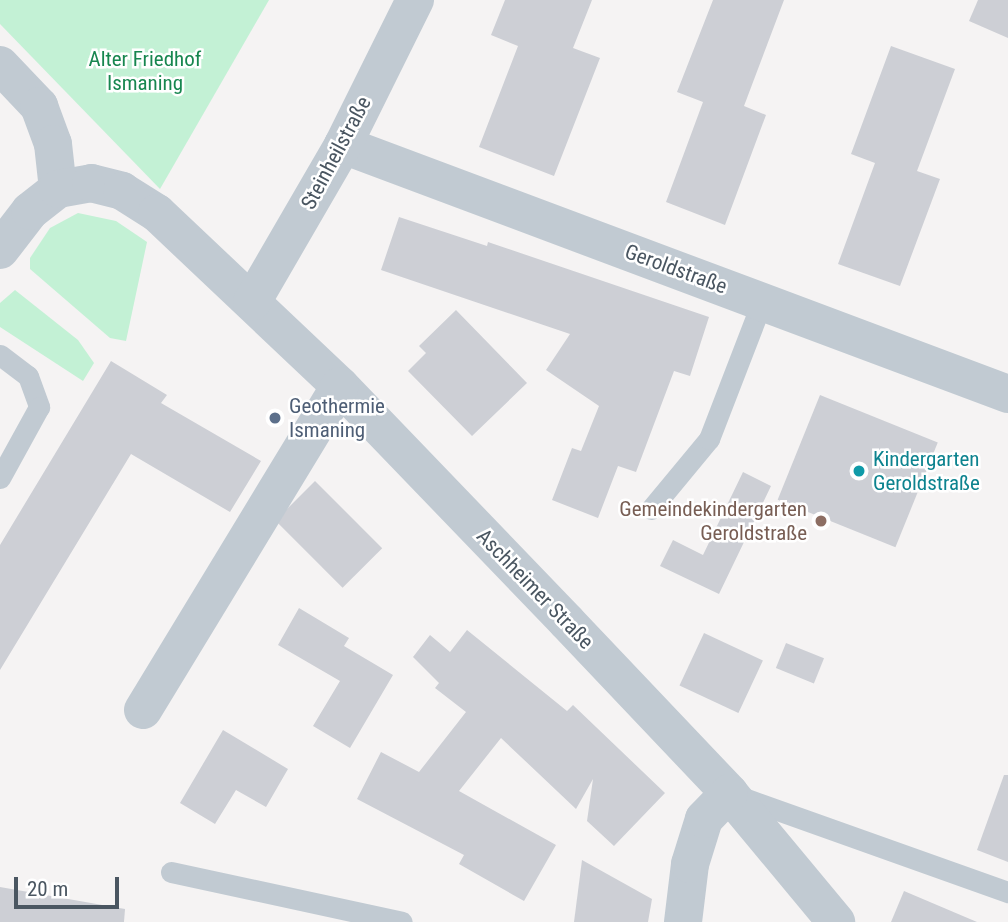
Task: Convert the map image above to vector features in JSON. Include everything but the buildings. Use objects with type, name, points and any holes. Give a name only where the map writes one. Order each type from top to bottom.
[{"type":"street","name":"Steinheilstraße","points":[[252,302],[343,145],[415,0]]},
{"type":"street","points":[[0,65],[39,106],[53,145],[58,189],[30,211],[0,250]]},
{"type":"street","name":"Geroldstraße","points":[[343,145],[1008,394]]},
{"type":"street","name":"Aschheimer Straße","points":[[58,189],[91,183],[141,201],[252,302],[340,386],[729,793],[836,922]]},
{"type":"street","points":[[143,710],[340,386]]},
{"type":"street","points":[[683,922],[690,864],[704,819],[729,793]]},
{"type":"lane","points":[[651,509],[709,439],[762,302]]},
{"type":"lane","points":[[0,355],[28,376],[39,407],[0,478]]},
{"type":"lane","name":"Aschheimer Straße","points":[[729,793],[1008,892]]},
{"type":"lane","points":[[171,873],[402,922]]},
{"type":"green space","name":"Alter Friedhof Ismaning","points":[[0,0],[269,0],[160,189],[0,24]]},
{"type":"green space","points":[[78,213],[116,221],[147,242],[126,341],[110,338],[30,269],[30,258],[50,228]]},
{"type":"green space","points":[[15,290],[78,340],[94,363],[83,381],[0,327],[0,303]]},
{"type":"place","name":"Geothermie Ismaning","points":[[275,418]]},
{"type":"place","name":"Kindergarten Geroldstraße","points":[[859,471]]},
{"type":"place","name":"Gemeindekindergarten Geroldstraße","points":[[821,521]]}]
